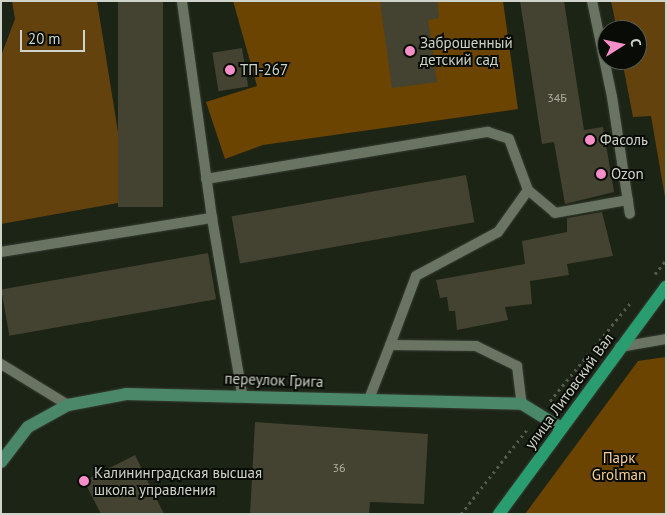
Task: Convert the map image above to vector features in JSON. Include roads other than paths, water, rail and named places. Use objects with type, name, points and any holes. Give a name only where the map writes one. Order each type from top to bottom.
[{"type":"main road","name":"улица Литовский Вал","points":[[499,514],[666,287]]},
{"type":"street","name":"переулок Грига","points":[[1,462],[28,428],[68,405],[126,394],[242,394],[522,404],[540,413],[561,428]]},
{"type":"lane","points":[[182,1],[206,179],[242,394]]},
{"type":"lane","points":[[592,1],[630,214]]},
{"type":"lane","points":[[206,179],[488,132],[509,139],[528,190],[555,212],[628,200]]},
{"type":"lane","points":[[369,399],[416,276],[498,232],[528,190]]},
{"type":"lane","points":[[1,252],[212,218]]},
{"type":"lane","points":[[620,347],[666,339]]},
{"type":"lane","points":[[390,345],[476,346],[517,366],[522,404]]},
{"type":"lane","points":[[1,364],[68,405]]},
{"type":"place","name":"Заброшенный детский сад","points":[[410,51]]},
{"type":"place","name":"ТП-267","points":[[230,70]]},
{"type":"place","name":"Фасоль","points":[[590,140]]},
{"type":"place","name":"Ozon","points":[[601,174]]},
{"type":"place","name":"Калининградская высшая школа управления","points":[[84,481]]},
{"type":"park label","name":"Парк Grolman","points":[[619,466]]}]
